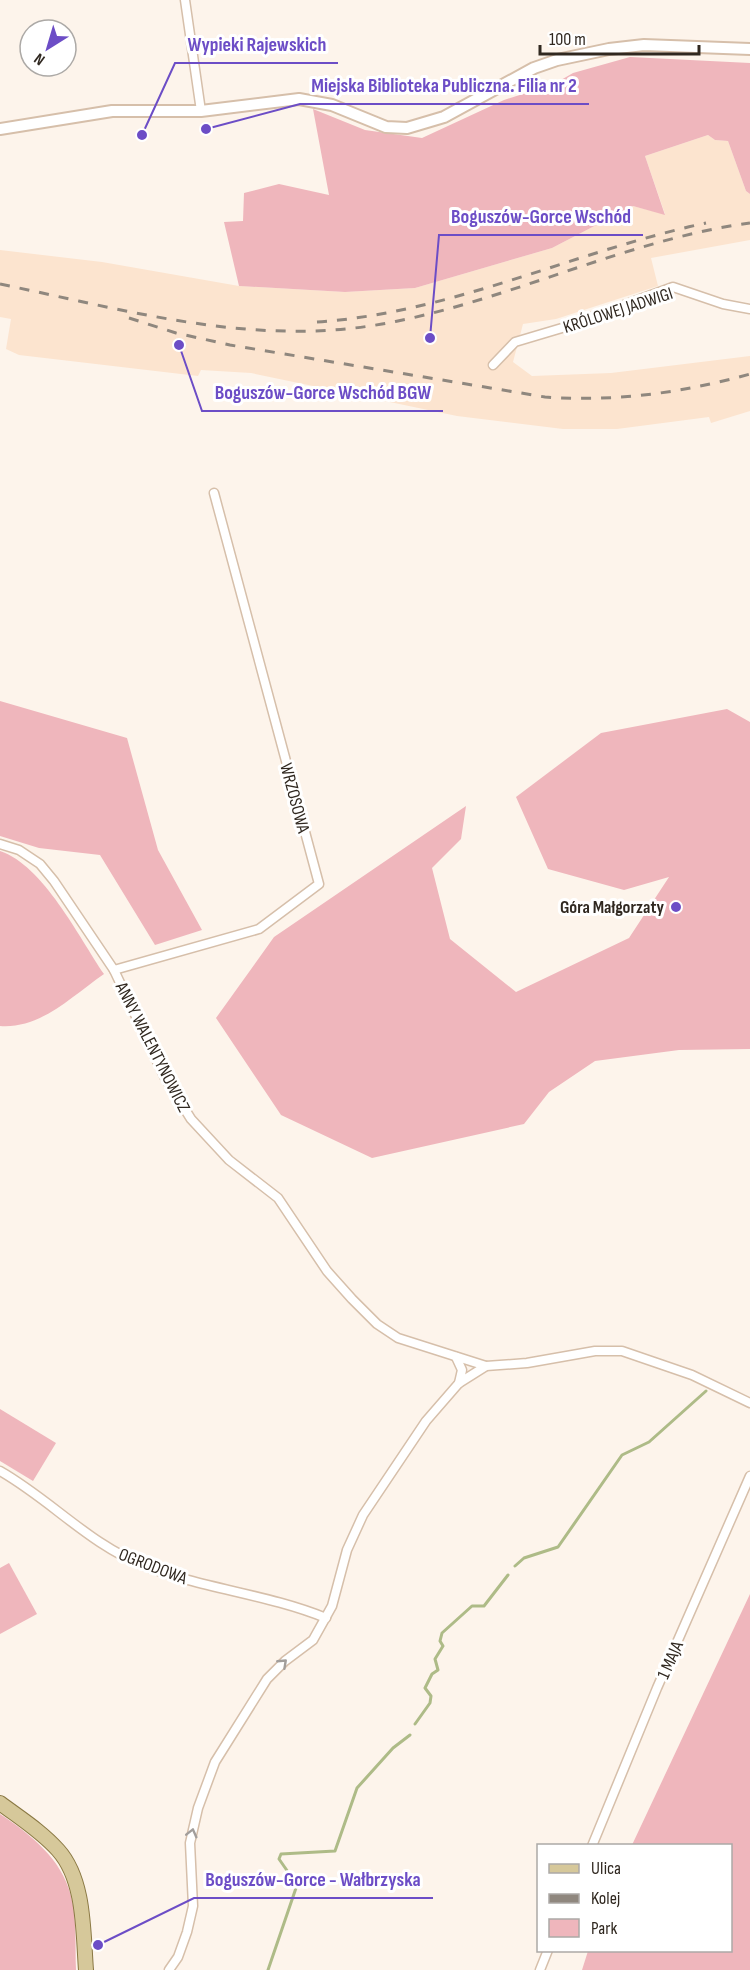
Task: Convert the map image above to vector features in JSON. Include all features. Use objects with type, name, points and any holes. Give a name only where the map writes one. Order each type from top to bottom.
[{"type":"main road","points":[[0,1803],[39,1832],[59,1851],[72,1871],[79,1896],[86,1970]]},
{"type":"street","points":[[185,0],[201,111]]},
{"type":"street","points":[[0,129],[112,111],[201,111],[299,99],[332,105],[386,126],[407,128],[444,117],[524,73],[557,60],[609,49],[644,45],[750,49]]},
{"type":"street","name":"KRÓLOWEJ JADWIGI","points":[[494,365],[515,342],[562,328],[673,287],[723,304],[750,309]]},
{"type":"street","name":"WRZOSOWA","points":[[114,970],[259,929],[319,884],[214,493]]},
{"type":"street","name":"ANNY WALENTYNOWICZ","points":[[0,844],[19,850],[40,864],[79,916],[114,970],[164,1076],[191,1119],[230,1160],[278,1198],[327,1271],[377,1324],[398,1338],[486,1366]]},
{"type":"street","points":[[169,1970],[178,1957],[193,1906],[190,1843],[198,1808],[215,1762],[267,1679],[285,1661],[313,1640],[332,1606],[347,1550],[363,1515],[426,1421],[459,1383],[486,1366],[527,1363],[595,1351],[622,1351],[692,1375],[750,1403]]},
{"type":"street","points":[[456,1357],[462,1370],[459,1383]]},
{"type":"street","name":"OGRODOWA","points":[[0,1471],[44,1500],[108,1549],[145,1566],[208,1586],[298,1606],[326,1618]]},
{"type":"street","name":"1 MAJA","points":[[592,1844],[657,1688],[750,1476]]},
{"type":"street","points":[[540,1970],[547,1952]]},
{"type":"shaded area","points":[[708,135],[715,140],[728,141],[746,191],[750,194],[750,240],[651,258],[658,286],[556,319],[523,324],[513,362],[532,376],[611,373],[750,356],[750,411],[711,423],[709,417],[617,429],[563,429],[457,416],[251,373],[201,370],[198,376],[19,355],[6,349],[11,319],[0,317],[0,250],[102,262],[239,286],[345,292],[415,288],[552,248],[633,206],[665,214],[645,156]]},
{"type":"green space","points":[[630,57],[750,63],[750,194],[746,191],[728,141],[715,140],[708,135],[645,156],[665,215],[633,206],[552,248],[415,288],[345,292],[239,286],[224,222],[243,221],[244,193],[279,184],[329,195],[313,109],[365,130],[422,138],[504,100],[554,84],[573,73]]},
{"type":"green space","points":[[0,701],[127,738],[158,850],[202,930],[155,945],[100,855],[39,848],[0,836]]},
{"type":"green space","points":[[727,709],[750,722],[750,1049],[679,1050],[595,1061],[549,1092],[524,1124],[372,1158],[281,1115],[216,1018],[274,937],[466,806],[461,839],[432,868],[450,939],[516,992],[629,938],[669,877],[624,890],[548,869],[516,797],[601,733]]},
{"type":"green space","points":[[0,851],[16,859],[45,886],[104,974],[42,1017],[15,1026],[0,1026]]},
{"type":"green space","points":[[0,1409],[56,1443],[33,1481],[0,1461]]},
{"type":"green space","points":[[9,1563],[37,1614],[0,1634],[0,1568]]},
{"type":"green space","points":[[750,1594],[750,1970],[582,1970],[588,1952],[732,1952],[732,1844],[632,1844]]},
{"type":"green space","points":[[0,1814],[43,1849],[67,1883],[74,1914],[76,1970],[0,1970]]},
{"type":"waterway","points":[[515,1566],[524,1558],[558,1547],[622,1455],[649,1442],[706,1391]]},
{"type":"waterway","points":[[415,1724],[430,1703],[431,1696],[425,1688],[432,1674],[438,1670],[435,1659],[443,1646],[440,1641],[442,1633],[472,1606],[484,1606],[508,1575]]},
{"type":"waterway","points":[[268,1970],[296,1888],[295,1882],[279,1859],[281,1854],[335,1851],[357,1788],[393,1748],[410,1735]]},
{"type":"railway","points":[[317,322],[416,307],[513,280],[657,235],[706,223]]},
{"type":"railway","points":[[0,284],[190,322],[285,331],[333,330],[382,324],[429,314],[657,243],[703,231],[750,223]]},
{"type":"railway","points":[[129,318],[176,333],[230,345],[545,397],[623,397],[674,391],[750,374]]},
{"type":"place","name":"Miejska Biblioteka Publiczna. Filia nr 2","points":[[206,129]]},
{"type":"place","name":"Wypieki Rajewskich","points":[[142,135]]},
{"type":"place","name":"Boguszów-Gorce Wschód","points":[[430,338]]},
{"type":"place","name":"Boguszów-Gorce Wschód BGW","points":[[179,345]]},
{"type":"place","name":"Góra Małgorzaty","points":[[676,907]]},
{"type":"place","name":"Boguszów-Gorce - Wałbrzyska","points":[[98,1945]]}]
